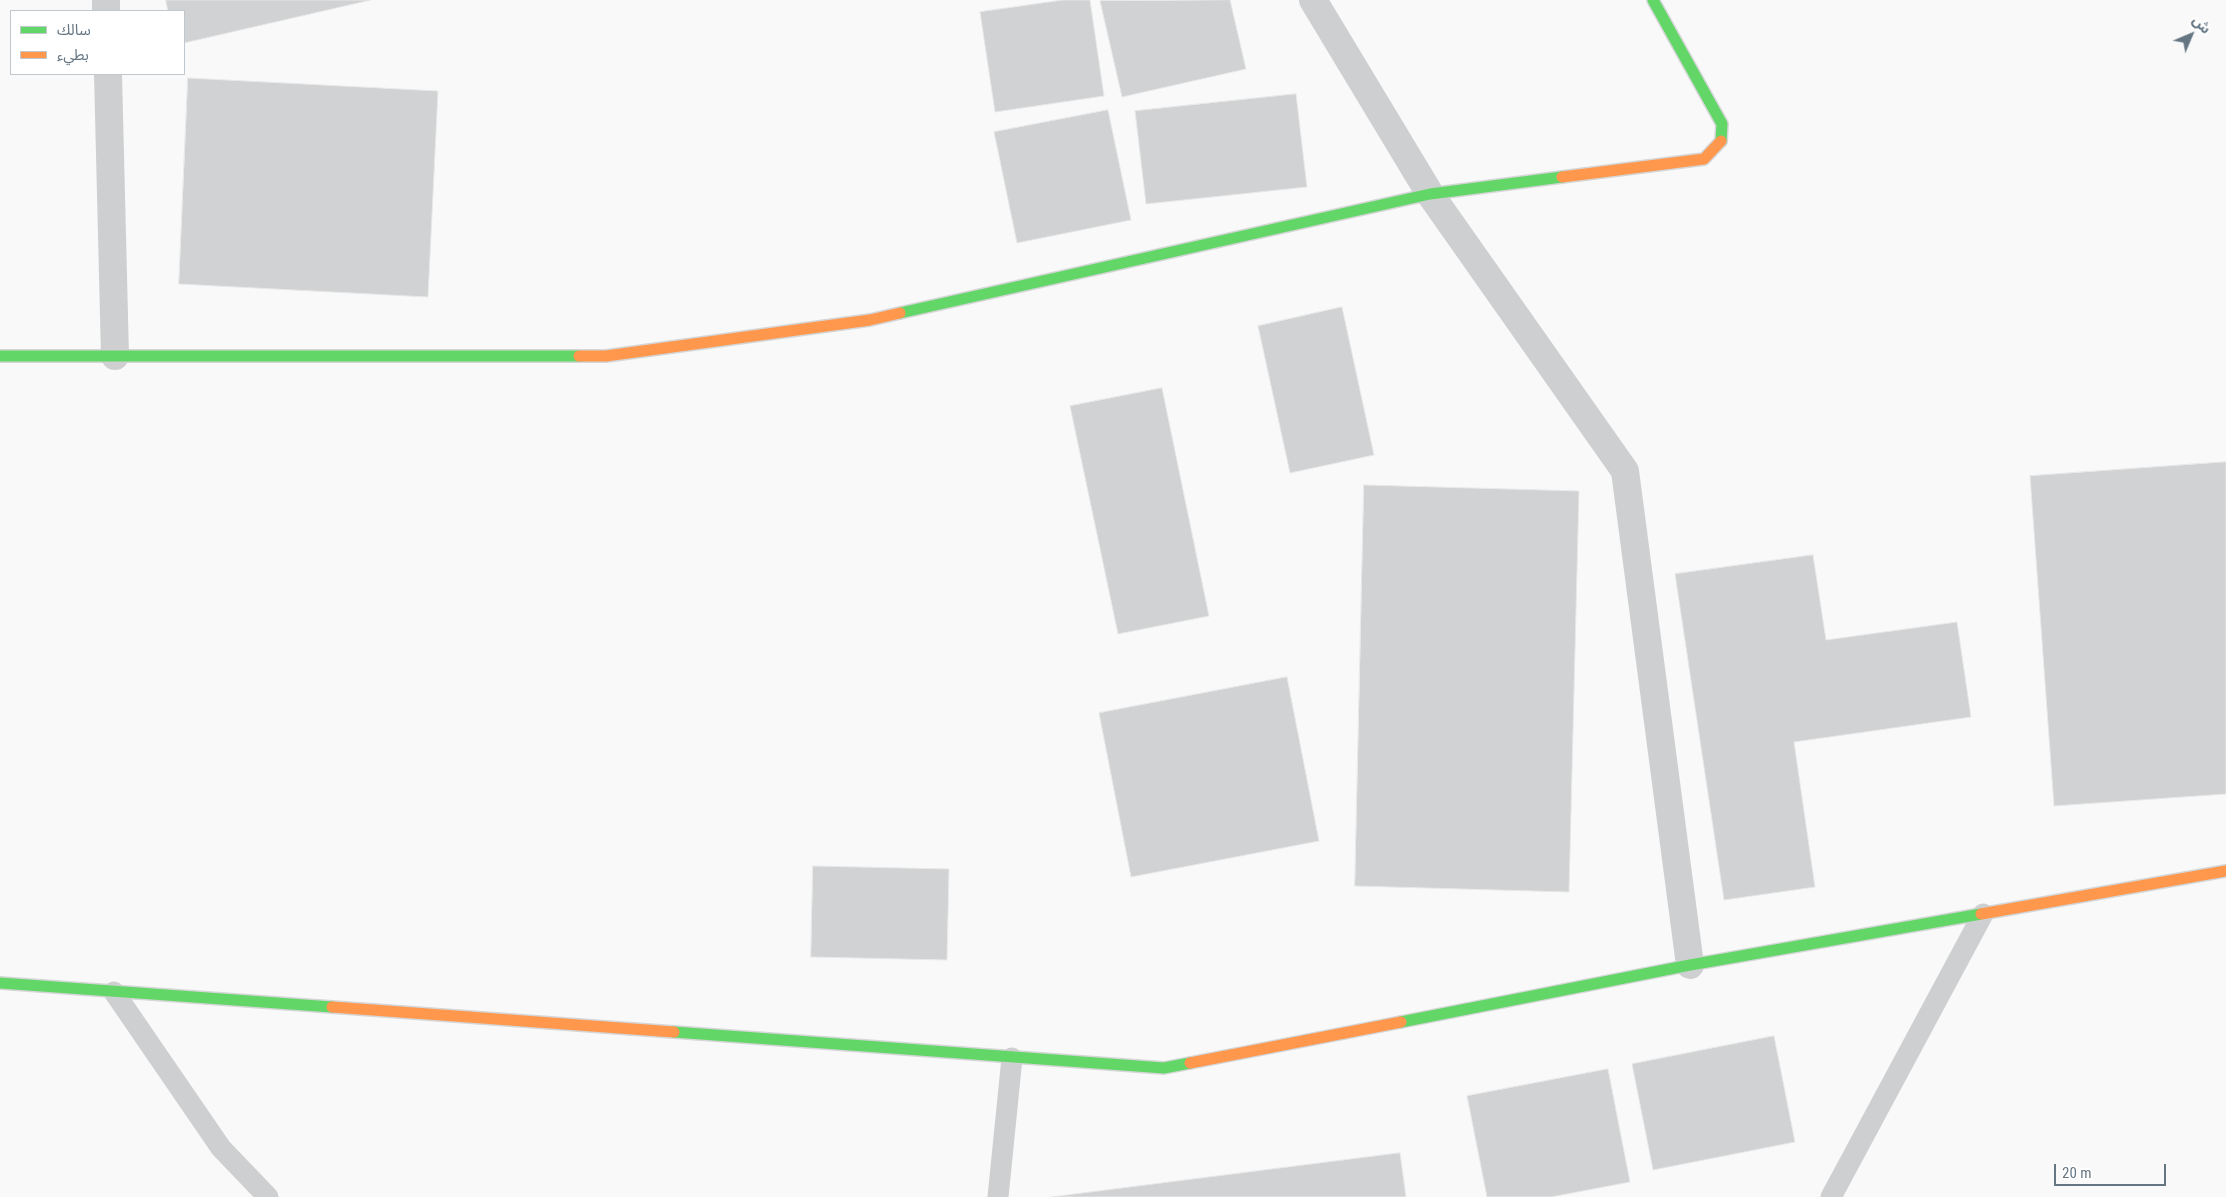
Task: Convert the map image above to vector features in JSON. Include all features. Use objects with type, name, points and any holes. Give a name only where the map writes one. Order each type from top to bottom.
[{"type":"street","points":[[1314,0],[1430,194],[1625,472],[1690,965]]},
{"type":"street","points":[[0,356],[606,356],[870,320],[1430,194],[1704,159],[1722,140],[1722,124],[1653,0]]},
{"type":"street","points":[[108,75],[115,356]]},
{"type":"street","points":[[0,983],[1164,1068],[1690,965],[2226,871]]},
{"type":"lane","points":[[1832,1197],[1983,914]]},
{"type":"lane","points":[[114,992],[220,1148],[268,1197]]},
{"type":"lane","points":[[998,1197],[1012,1058]]},
{"type":"building","points":[[166,0],[371,0],[185,43],[185,10],[168,10]]},
{"type":"building","points":[[1063,0],[1090,0],[1104,96],[995,112],[980,12]]},
{"type":"building","points":[[1230,0],[1246,69],[1122,97],[1100,1]]},
{"type":"building","points":[[188,78],[438,91],[428,297],[179,284]]},
{"type":"building","points":[[1296,94],[1307,187],[1146,204],[1135,111]]},
{"type":"building","points":[[1108,110],[1131,220],[1017,243],[994,132]]},
{"type":"building","points":[[1342,307],[1374,455],[1290,473],[1258,326]]},
{"type":"building","points":[[1162,388],[1209,616],[1118,634],[1070,406]]},
{"type":"building","points":[[2226,462],[2226,794],[2054,806],[2030,476]]},
{"type":"building","points":[[1364,485],[1579,491],[1569,892],[1355,886]]},
{"type":"building","points":[[1813,555],[1826,640],[1957,622],[1971,717],[1794,742],[1815,887],[1724,900],[1675,574]]},
{"type":"building","points":[[1287,677],[1319,841],[1131,877],[1099,713]]},
{"type":"building","points":[[813,866],[949,869],[947,960],[811,957]]},
{"type":"building","points":[[1774,1036],[1795,1142],[1653,1170],[1632,1064]]},
{"type":"building","points":[[1608,1069],[1630,1182],[1551,1197],[1487,1197],[1467,1096]]},
{"type":"building","points":[[1400,1153],[1406,1197],[1051,1197]]},
{"type":"traffic: fast","points":[[1653,0],[1722,124],[1721,141]]},
{"type":"traffic: fast","points":[[900,313],[1430,194],[1562,177]]},
{"type":"traffic: fast","points":[[0,356],[579,356]]},
{"type":"traffic: fast","points":[[1401,1022],[1690,965],[1981,914]]},
{"type":"traffic: fast","points":[[0,983],[332,1007]]},
{"type":"traffic: fast","points":[[674,1032],[1164,1068],[1190,1063]]},
{"type":"traffic: slow","points":[[1562,177],[1704,159],[1721,141]]},
{"type":"traffic: slow","points":[[579,356],[606,356],[870,320],[900,313]]},
{"type":"traffic: slow","points":[[1981,914],[2226,871]]},
{"type":"traffic: slow","points":[[332,1007],[674,1032]]},
{"type":"traffic: slow","points":[[1190,1063],[1401,1022]]}]
